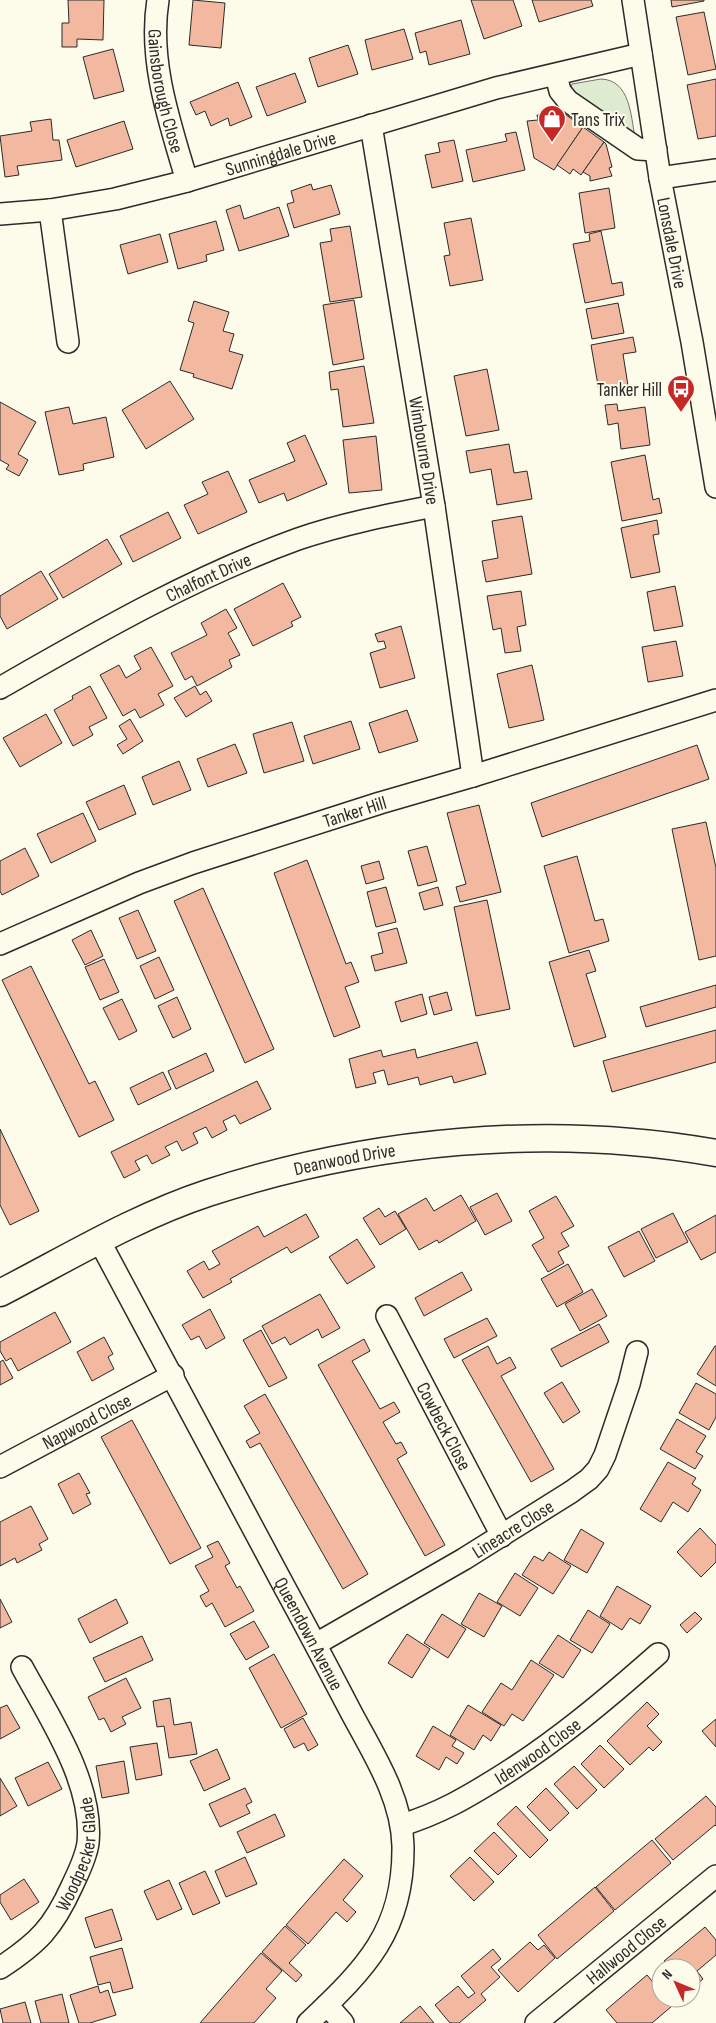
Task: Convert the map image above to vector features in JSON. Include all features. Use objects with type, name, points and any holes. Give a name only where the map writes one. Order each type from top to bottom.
[{"type":"street","name":"Gainsborough Close","points":[[158,0],[155,18],[156,49],[168,112],[187,180]]},
{"type":"street","name":"Lonsdale Drive","points":[[633,0],[660,178],[692,342],[716,486]]},
{"type":"street","name":"Sunningdale Drive","points":[[0,214],[50,210],[106,201],[187,180],[496,88],[641,54]]},
{"type":"street","points":[[556,75],[560,91],[568,101],[638,149],[656,150]]},
{"type":"street","name":"Wimbourne Drive","points":[[371,126],[434,506],[474,776]]},
{"type":"street","points":[[660,178],[716,170]]},
{"type":"street","points":[[50,210],[68,342]]},
{"type":"street","name":"Chalfont Drive","points":[[0,688],[121,620],[222,570],[300,539],[362,521],[434,506]]},
{"type":"street","name":"Tanker Hill","points":[[0,944],[139,883],[193,863],[380,803],[474,776],[716,700]]},
{"type":"street","name":"Deanwood Drive","points":[[0,1293],[167,1210],[208,1194],[302,1167],[397,1148],[457,1142],[546,1139],[643,1143],[716,1153]]},
{"type":"street","name":"Queendown Avenue","points":[[100,1242],[316,1644],[383,1773],[397,1806],[402,1825],[402,1869],[400,1897],[390,1925],[369,1961],[308,2023]]},
{"type":"street","name":"Cowbeck Close","points":[[387,1316],[502,1536]]},
{"type":"street","name":"Lineacre Close","points":[[316,1644],[502,1536],[589,1479],[598,1469],[618,1420],[637,1352]]},
{"type":"street","name":"Napwood Close","points":[[0,1467],[173,1375]]},
{"type":"street","name":"Idenwood Close","points":[[402,1825],[432,1815],[458,1802],[554,1741],[597,1708],[658,1654]]},
{"type":"street","name":"Woodpecker Glade","points":[[0,1968],[41,1938],[55,1918],[82,1864],[88,1844],[87,1818],[79,1779],[71,1758],[22,1667]]},
{"type":"street","name":"Hallwood Close","points":[[536,2023],[716,1876]]},
{"type":"street","points":[[326,2005],[343,2023]]},
{"type":"green space","points":[[601,79],[611,81],[623,92],[630,110],[635,138],[578,100],[571,88],[572,84]]},
{"type":"building","points":[[68,0],[104,0],[103,40],[77,39],[77,47],[62,47],[62,23],[69,23]]},
{"type":"building","points":[[193,0],[225,3],[221,48],[189,45]]},
{"type":"building","points":[[471,0],[513,0],[522,26],[484,39]]},
{"type":"building","points":[[532,0],[591,0],[593,6],[539,22]]},
{"type":"building","points":[[671,0],[704,0],[704,1],[672,7]]},
{"type":"building","points":[[704,12],[716,69],[688,75],[676,17]]},
{"type":"building","points":[[461,20],[470,54],[429,65],[426,51],[420,53],[415,33]]},
{"type":"building","points":[[404,29],[413,59],[372,70],[365,40]]},
{"type":"building","points":[[348,45],[358,74],[318,87],[309,58]]},
{"type":"building","points":[[113,49],[124,91],[94,99],[83,57]]},
{"type":"building","points":[[295,73],[306,102],[267,116],[256,87]]},
{"type":"building","points":[[716,79],[716,136],[698,139],[687,85]]},
{"type":"building","points":[[238,82],[252,117],[230,126],[228,118],[211,126],[205,111],[196,115],[190,102]]},
{"type":"building","name":"Tans Trix","points":[[562,112],[583,127],[554,170],[534,158],[527,121],[538,120],[537,115]]},
{"type":"building","points":[[51,119],[53,140],[59,140],[62,160],[17,166],[19,175],[5,177],[0,136],[32,131],[30,122]]},
{"type":"building","points":[[124,121],[133,149],[76,167],[67,140]]},
{"type":"building","points":[[583,127],[604,142],[581,175],[573,169],[570,174],[557,165]]},
{"type":"building","points":[[516,132],[525,170],[473,182],[466,150],[507,141],[505,134]]},
{"type":"building","points":[[454,140],[463,181],[432,188],[425,155],[440,152],[438,143]]},
{"type":"building","points":[[604,142],[612,167],[609,168],[612,176],[590,181],[590,176],[583,172]]},
{"type":"building","points":[[311,184],[313,190],[331,185],[340,214],[294,228],[287,204],[294,202],[291,191]]},
{"type":"building","points":[[609,188],[615,228],[585,233],[579,193]]},
{"type":"building","points":[[240,205],[244,219],[279,207],[289,236],[239,251],[226,210]]},
{"type":"building","points":[[471,218],[483,280],[450,286],[444,256],[450,255],[444,223]]},
{"type":"building","points":[[216,221],[224,250],[206,255],[207,261],[178,269],[169,234]]},
{"type":"building","points":[[350,226],[362,297],[330,302],[320,243],[332,241],[330,229]]},
{"type":"building","points":[[601,231],[612,284],[622,282],[624,295],[585,303],[573,244],[590,241],[589,234]]},
{"type":"building","points":[[160,234],[168,262],[128,274],[120,245]]},
{"type":"building","points":[[354,300],[364,359],[333,365],[323,305]]},
{"type":"building","points":[[194,301],[229,312],[223,331],[234,334],[229,351],[243,355],[232,389],[193,377],[194,374],[180,370],[194,323],[188,321]]},
{"type":"building","points":[[618,303],[624,333],[592,339],[586,309]]},
{"type":"building","points":[[633,337],[636,352],[623,354],[629,392],[600,397],[591,345]]},
{"type":"building","points":[[364,366],[374,423],[343,427],[338,389],[331,390],[329,372]]},
{"type":"building","points":[[487,369],[499,430],[466,436],[454,376]]},
{"type":"building","points":[[170,381],[194,419],[146,449],[122,410]]},
{"type":"building","points":[[0,402],[36,422],[18,454],[28,460],[19,476],[6,469],[9,465],[0,460]]},
{"type":"building","points":[[617,404],[618,411],[645,407],[650,445],[621,449],[618,423],[608,425],[605,405]]},
{"type":"building","points":[[69,407],[73,424],[106,417],[114,457],[83,464],[84,470],[59,475],[45,412]]},
{"type":"building","points":[[305,435],[327,484],[287,501],[284,493],[259,503],[249,480],[295,461],[287,443]]},
{"type":"building","points":[[376,436],[382,490],[349,493],[343,440]]},
{"type":"building","points":[[509,444],[514,473],[527,471],[532,499],[497,505],[491,469],[470,473],[466,451]]},
{"type":"building","points":[[645,455],[653,500],[659,498],[662,513],[622,521],[611,462]]},
{"type":"building","points":[[228,471],[247,512],[198,534],[184,505],[208,494],[202,482]]},
{"type":"building","points":[[168,512],[181,538],[133,562],[120,536]]},
{"type":"building","points":[[522,516],[532,574],[486,582],[482,561],[498,558],[492,521]]},
{"type":"building","points":[[657,520],[659,534],[653,535],[660,572],[631,578],[621,528]]},
{"type":"building","points":[[107,539],[122,564],[63,598],[49,574]]},
{"type":"building","points":[[41,571],[58,599],[7,629],[0,616],[0,596]]},
{"type":"building","points":[[283,583],[301,617],[291,622],[293,626],[253,646],[234,609]]},
{"type":"building","points":[[675,586],[683,626],[654,631],[647,592]]},
{"type":"building","points":[[521,591],[526,625],[517,627],[521,651],[505,653],[501,628],[493,630],[487,596]]},
{"type":"building","points":[[226,609],[237,628],[228,633],[240,655],[229,660],[232,667],[197,686],[192,676],[185,680],[171,653],[207,635],[201,623]]},
{"type":"building","points":[[401,626],[415,678],[380,688],[370,653],[386,648],[384,641],[378,642],[375,634]]},
{"type":"building","points":[[676,641],[683,676],[648,682],[642,647]]},
{"type":"building","points":[[151,647],[173,686],[158,694],[164,705],[140,718],[135,709],[123,716],[100,675],[119,665],[126,678],[141,669],[134,656]]},
{"type":"building","points":[[532,665],[544,720],[509,728],[497,674]]},
{"type":"building","points":[[90,686],[107,718],[89,727],[93,735],[73,746],[54,710],[73,699],[72,696]]},
{"type":"building","points":[[195,686],[200,695],[206,691],[212,701],[186,717],[174,698]]},
{"type":"building","points":[[407,710],[418,741],[379,753],[369,723]]},
{"type":"building","points":[[46,714],[62,743],[20,767],[3,738]]},
{"type":"building","points":[[130,719],[143,741],[123,754],[117,745],[127,739],[119,726]]},
{"type":"building","points":[[351,721],[360,749],[313,764],[304,736]]},
{"type":"building","points":[[292,722],[304,761],[264,773],[253,734]]},
{"type":"building","points":[[235,744],[247,773],[208,787],[197,759]]},
{"type":"building","points":[[697,745],[709,779],[542,837],[531,803]]},
{"type":"building","points":[[179,761],[191,790],[153,805],[142,777]]},
{"type":"building","points":[[124,785],[136,814],[99,830],[86,802]]},
{"type":"building","points":[[479,805],[501,892],[460,902],[456,887],[466,884],[447,813]]},
{"type":"building","points":[[83,813],[96,841],[51,863],[37,834]]},
{"type":"building","points":[[706,822],[716,868],[716,956],[699,960],[672,829]]},
{"type":"building","points":[[427,846],[437,881],[418,886],[408,851]]},
{"type":"building","points":[[25,848],[39,876],[2,895],[0,891],[0,861]]},
{"type":"building","points":[[577,856],[595,921],[603,919],[609,941],[569,953],[544,866]]},
{"type":"building","points":[[307,860],[346,964],[351,962],[359,982],[345,987],[360,1027],[334,1037],[274,873]]},
{"type":"building","points":[[379,861],[384,879],[366,884],[361,866]]},
{"type":"building","points":[[386,887],[396,922],[376,927],[367,892]]},
{"type":"building","points":[[438,887],[443,905],[424,910],[419,893]]},
{"type":"building","points":[[203,888],[274,1049],[245,1063],[174,901]]},
{"type":"building","points":[[487,900],[510,1009],[476,1016],[454,907]]},
{"type":"building","points":[[138,910],[156,951],[137,959],[119,918]]},
{"type":"building","points":[[397,928],[407,963],[375,971],[371,956],[383,953],[378,933]]},
{"type":"building","points":[[91,930],[103,956],[85,965],[72,940]]},
{"type":"building","points":[[589,950],[596,971],[586,974],[606,1037],[574,1047],[549,962]]},
{"type":"building","points":[[159,957],[174,990],[155,999],[140,966]]},
{"type":"building","points":[[104,959],[119,992],[100,1000],[85,967]]},
{"type":"building","points":[[31,966],[89,1084],[95,1081],[114,1120],[79,1137],[2,980]]},
{"type":"building","points":[[716,985],[716,1007],[646,1027],[640,1007]]},
{"type":"building","points":[[447,992],[452,1010],[434,1015],[429,997]]},
{"type":"building","points":[[422,994],[427,1014],[401,1022],[395,1002]]},
{"type":"building","points":[[177,997],[191,1029],[173,1038],[158,1006]]},
{"type":"building","points":[[122,999],[137,1031],[119,1040],[103,1008]]},
{"type":"building","points":[[716,1030],[716,1062],[612,1092],[603,1061]]},
{"type":"building","points":[[477,1042],[486,1074],[454,1083],[452,1076],[420,1085],[418,1077],[388,1085],[384,1070],[373,1073],[376,1083],[356,1088],[349,1059],[381,1050],[383,1057],[415,1049],[417,1058]]},
{"type":"building","points":[[206,1053],[214,1071],[176,1089],[168,1071]]},
{"type":"building","points":[[163,1072],[171,1089],[138,1105],[130,1088]]},
{"type":"building","points":[[257,1081],[271,1109],[240,1124],[235,1115],[223,1121],[227,1130],[212,1138],[206,1127],[193,1133],[198,1143],[182,1151],[177,1141],[165,1147],[170,1155],[152,1164],[147,1155],[135,1161],[140,1170],[124,1178],[111,1152]]},
{"type":"building","points":[[0,1129],[39,1211],[10,1225],[0,1205]]},
{"type":"building","points":[[497,1193],[512,1221],[485,1235],[470,1207]]},
{"type":"building","points":[[461,1195],[476,1221],[439,1243],[437,1240],[419,1250],[398,1214],[426,1198],[434,1211]]},
{"type":"building","points":[[556,1196],[574,1226],[561,1233],[569,1246],[558,1252],[564,1263],[548,1272],[532,1245],[544,1238],[529,1211]]},
{"type":"building","points":[[379,1208],[385,1217],[395,1211],[406,1229],[380,1245],[363,1218]]},
{"type":"building","points":[[673,1213],[688,1242],[656,1258],[641,1229]]},
{"type":"building","points":[[306,1214],[319,1237],[291,1253],[287,1247],[230,1279],[232,1282],[203,1298],[187,1271],[204,1261],[209,1270],[220,1264],[212,1251],[258,1226],[264,1237]]},
{"type":"building","points":[[716,1215],[716,1252],[701,1260],[685,1232]]},
{"type":"building","points":[[639,1231],[655,1261],[624,1277],[608,1247]]},
{"type":"building","points":[[357,1239],[375,1267],[347,1284],[329,1257]]},
{"type":"building","points":[[568,1264],[583,1292],[557,1307],[541,1279]]},
{"type":"building","points":[[462,1272],[472,1290],[424,1316],[415,1298]]},
{"type":"building","points":[[592,1289],[607,1316],[580,1331],[565,1304]]},
{"type":"building","points":[[320,1294],[340,1328],[322,1338],[318,1329],[290,1345],[285,1337],[272,1344],[262,1326]]},
{"type":"building","points":[[210,1309],[225,1338],[206,1349],[199,1336],[191,1340],[182,1325]]},
{"type":"building","points":[[55,1312],[71,1342],[18,1371],[11,1358],[6,1361],[0,1351],[0,1342]]},
{"type":"building","points":[[487,1318],[497,1336],[454,1358],[444,1339]]},
{"type":"building","points":[[599,1324],[609,1342],[561,1367],[551,1349]]},
{"type":"building","points":[[261,1330],[287,1378],[269,1387],[243,1340]]},
{"type":"building","points":[[104,1337],[113,1354],[108,1357],[114,1369],[92,1381],[77,1352]]},
{"type":"building","points":[[364,1339],[370,1351],[352,1361],[380,1409],[394,1402],[400,1412],[383,1422],[396,1444],[401,1442],[407,1453],[397,1459],[445,1545],[425,1556],[318,1365]]},
{"type":"building","points":[[488,1346],[497,1364],[510,1357],[516,1368],[501,1376],[554,1469],[531,1482],[462,1360]]},
{"type":"building","points":[[716,1346],[716,1386],[697,1374]]},
{"type":"building","points":[[3,1360],[13,1378],[0,1385],[0,1362]]},
{"type":"building","points":[[562,1382],[580,1412],[563,1423],[544,1393]]},
{"type":"building","points":[[696,1383],[716,1394],[716,1417],[709,1430],[679,1413]]},
{"type":"building","points":[[265,1394],[368,1574],[343,1589],[260,1443],[250,1448],[246,1441],[260,1433],[244,1406]]},
{"type":"building","points":[[677,1419],[706,1436],[696,1452],[703,1456],[695,1469],[660,1449]]},
{"type":"building","points":[[132,1420],[201,1548],[170,1564],[101,1437]]},
{"type":"building","points":[[668,1462],[696,1478],[692,1484],[701,1490],[688,1512],[673,1502],[661,1522],[640,1509]]},
{"type":"building","points":[[79,1473],[90,1493],[86,1494],[91,1504],[73,1514],[58,1484]]},
{"type":"building","points":[[31,1506],[48,1539],[39,1544],[42,1550],[17,1563],[15,1558],[0,1566],[0,1522]]},
{"type":"building","points":[[700,1528],[716,1545],[716,1562],[701,1577],[677,1552]]},
{"type":"building","points":[[581,1529],[604,1543],[587,1573],[564,1560]]},
{"type":"building","points":[[218,1541],[230,1563],[225,1566],[237,1588],[240,1586],[254,1611],[225,1627],[212,1603],[206,1607],[200,1596],[209,1591],[195,1566],[213,1557],[207,1546]]},
{"type":"building","points":[[549,1552],[571,1566],[553,1594],[522,1575],[534,1556],[543,1561]]},
{"type":"building","points":[[515,1573],[538,1588],[520,1616],[497,1602]]},
{"type":"building","points":[[617,1586],[651,1606],[640,1624],[630,1618],[622,1630],[600,1616]]},
{"type":"building","points":[[479,1593],[502,1606],[484,1637],[461,1624]]},
{"type":"building","points":[[0,1599],[12,1622],[0,1628]]},
{"type":"building","points":[[116,1599],[128,1623],[90,1643],[78,1619]]},
{"type":"building","points":[[588,1610],[610,1624],[592,1653],[570,1640]]},
{"type":"building","points":[[695,1612],[702,1619],[687,1633],[680,1625]]},
{"type":"building","points":[[442,1614],[466,1629],[448,1658],[424,1643]]},
{"type":"building","points":[[254,1621],[269,1647],[246,1660],[230,1634]]},
{"type":"building","points":[[407,1634],[430,1649],[412,1678],[388,1663]]},
{"type":"building","points":[[558,1635],[581,1650],[563,1678],[539,1663]]},
{"type":"building","points":[[142,1636],[153,1660],[105,1682],[93,1658]]},
{"type":"building","points":[[274,1654],[307,1714],[281,1728],[249,1668]]},
{"type":"building","points":[[531,1660],[554,1675],[523,1721],[512,1714],[504,1726],[482,1712],[501,1683],[512,1690]]},
{"type":"building","points":[[126,1678],[141,1708],[122,1717],[126,1724],[111,1732],[104,1718],[99,1720],[88,1697]]},
{"type":"building","points":[[170,1698],[174,1725],[191,1722],[197,1754],[169,1758],[164,1726],[157,1727],[153,1701]]},
{"type":"building","points":[[647,1702],[659,1714],[647,1726],[662,1742],[653,1751],[649,1747],[630,1765],[607,1741]]},
{"type":"building","points":[[7,1705],[20,1728],[0,1739],[0,1708]]},
{"type":"building","points":[[468,1705],[501,1725],[491,1741],[483,1735],[474,1750],[450,1735]]},
{"type":"building","points":[[303,1718],[318,1745],[308,1751],[304,1743],[294,1748],[284,1729]]},
{"type":"building","points":[[716,1719],[716,1747],[702,1731]]},
{"type":"building","points":[[433,1726],[456,1740],[452,1746],[464,1753],[457,1764],[446,1757],[439,1770],[416,1756]]},
{"type":"building","points":[[157,1743],[162,1775],[136,1780],[130,1747]]},
{"type":"building","points":[[600,1745],[624,1769],[604,1788],[581,1764]]},
{"type":"building","points":[[217,1749],[230,1779],[204,1791],[190,1761]]},
{"type":"building","points":[[124,1761],[129,1793],[102,1798],[96,1766]]},
{"type":"building","points":[[48,1762],[62,1789],[28,1806],[15,1778]]},
{"type":"building","points":[[574,1766],[597,1790],[577,1809],[554,1784]]},
{"type":"building","points":[[0,1778],[17,1806],[0,1816]]},
{"type":"building","points":[[245,1788],[252,1802],[246,1805],[250,1813],[220,1827],[209,1804]]},
{"type":"building","points":[[546,1788],[569,1813],[550,1831],[527,1807]]},
{"type":"building","points":[[706,1796],[716,1807],[716,1826],[673,1860],[655,1839]]},
{"type":"building","points":[[516,1806],[548,1840],[530,1858],[497,1824]]},
{"type":"building","points":[[275,1814],[285,1836],[247,1853],[237,1832]]},
{"type":"building","points":[[494,1832],[517,1856],[498,1875],[474,1851]]},
{"type":"building","points":[[652,1840],[671,1863],[615,1910],[596,1887]]},
{"type":"building","points":[[245,1857],[257,1884],[226,1897],[215,1871]]},
{"type":"building","points":[[470,1857],[494,1882],[474,1901],[450,1876]]},
{"type":"building","points":[[344,1859],[363,1876],[343,1900],[356,1912],[347,1922],[336,1912],[308,1944],[286,1925]]},
{"type":"building","points":[[205,1871],[220,1903],[193,1915],[179,1883]]},
{"type":"building","points":[[24,1879],[39,1902],[11,1920],[0,1902],[0,1895]]},
{"type":"building","points":[[169,1880],[182,1909],[157,1920],[144,1891]]},
{"type":"building","points":[[595,1887],[614,1911],[557,1959],[538,1935]]},
{"type":"building","points":[[112,1909],[122,1940],[95,1948],[85,1918]]},
{"type":"building","points":[[285,1926],[306,1945],[289,1963],[302,1975],[296,1982],[262,1952]]},
{"type":"building","points":[[705,1927],[716,1940],[716,1955],[701,1968],[701,1958],[668,1958]]},
{"type":"building","points":[[530,1942],[538,1950],[544,1945],[555,1958],[518,1992],[498,1970]]},
{"type":"building","points":[[122,1948],[133,1988],[113,1993],[110,1982],[98,1985],[90,1957]]},
{"type":"building","points":[[493,1949],[501,1959],[491,1967],[500,1977],[481,1994],[486,2000],[459,2023],[450,2023],[435,2005],[458,1986],[468,1998],[475,1993],[461,1976]]},
{"type":"building","points":[[261,1953],[282,1971],[266,1989],[276,1998],[254,2023],[200,2023]]},
{"type":"building","points":[[647,1975],[651,1980],[651,2008],[670,2008],[652,2023],[617,2023],[606,2010]]},
{"type":"building","points":[[98,1986],[100,1993],[108,1990],[116,2015],[90,2023],[79,2023],[70,1995]]},
{"type":"building","points":[[62,1994],[69,2023],[41,2023],[35,2001]]},
{"type":"building","points":[[25,2002],[31,2023],[3,2023],[0,2009]]},
{"type":"building","points":[[420,2006],[434,2023],[400,2023]]},
{"type":"place","name":"Tans Trix","points":[[552,143]]},
{"type":"place","name":"Tanker Hill","points":[[681,413]]}]
